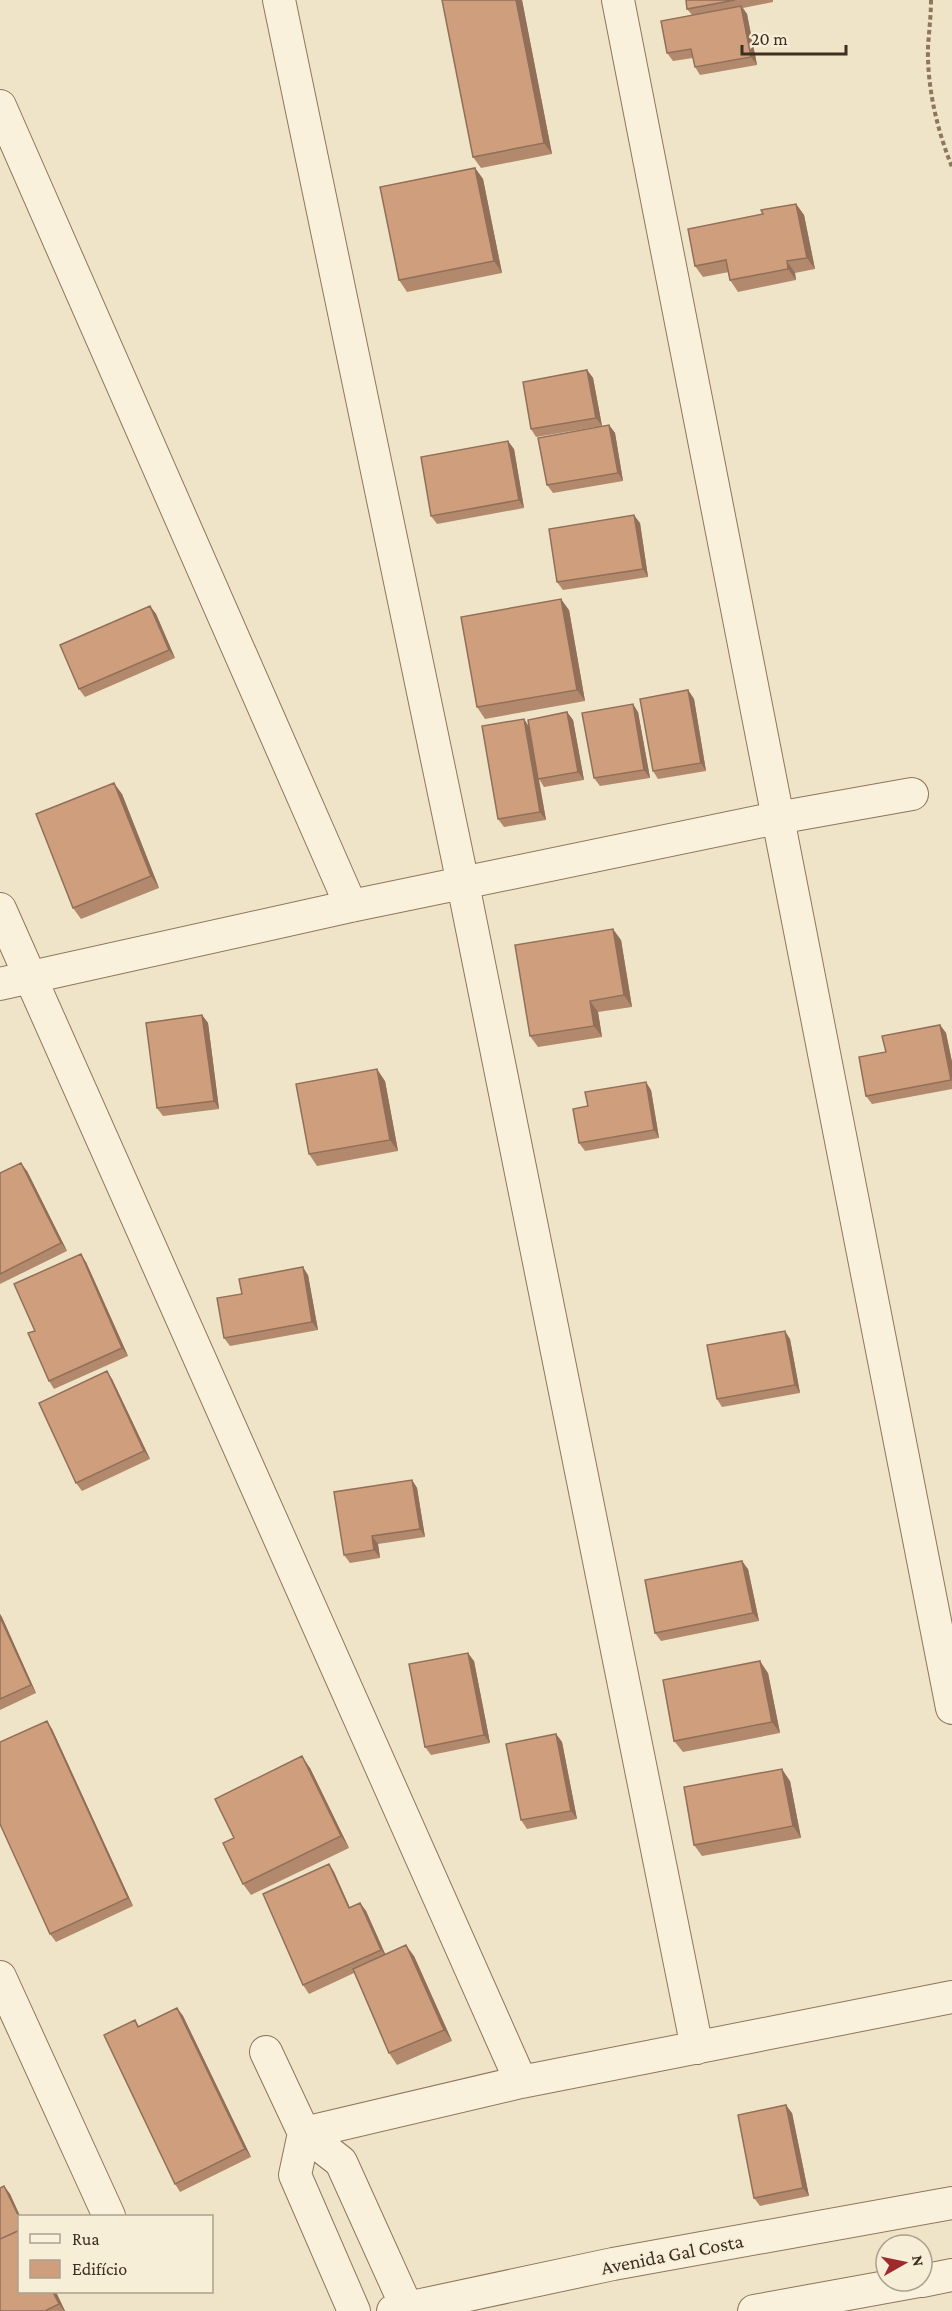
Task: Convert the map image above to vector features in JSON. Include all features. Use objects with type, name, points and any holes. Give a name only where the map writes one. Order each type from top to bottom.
[{"type":"street","points":[[279,0],[463,884],[697,2048]]},
{"type":"street","points":[[618,0],[952,1708]]},
{"type":"street","points":[[0,106],[351,906]]},
{"type":"street","points":[[0,984],[351,906],[777,818],[912,794]]},
{"type":"street","points":[[0,909],[521,2082]]},
{"type":"street","points":[[0,1977],[108,2215]]},
{"type":"street","points":[[304,2133],[521,2082],[952,1996]]},
{"type":"street","points":[[266,2052],[304,2133],[341,2162],[400,2310]]},
{"type":"street","points":[[304,2133],[295,2175],[354,2311]]},
{"type":"street","name":"Avenida Gal Costa","points":[[400,2310],[613,2264],[952,2203]]},
{"type":"street","points":[[934,2278],[952,2275]]},
{"type":"street","points":[[754,2311],[874,2289]]},
{"type":"path","points":[[931,0],[929,78],[936,120],[952,167]]},
{"type":"building","points":[[442,0],[516,0],[544,143],[473,157]]},
{"type":"building","points":[[686,0],[735,0],[687,9]]},
{"type":"building","points":[[741,6],[751,57],[695,67],[691,49],[667,53],[661,21]]},
{"type":"building","points":[[475,168],[494,261],[399,280],[380,187]]},
{"type":"building","points":[[796,204],[807,258],[787,261],[788,269],[730,280],[726,260],[695,266],[688,229],[763,214],[761,210]]},
{"type":"building","points":[[587,370],[596,418],[531,429],[523,382]]},
{"type":"building","points":[[609,425],[618,473],[547,485],[538,438]]},
{"type":"building","points":[[508,441],[519,500],[431,516],[421,457]]},
{"type":"building","points":[[634,515],[643,569],[557,582],[549,529]]},
{"type":"building","points":[[561,599],[577,690],[477,707],[461,617]]},
{"type":"building","points":[[150,606],[169,650],[79,689],[60,645]]},
{"type":"building","points":[[688,690],[701,763],[653,771],[640,699]]},
{"type":"building","points":[[633,704],[644,770],[594,778],[582,713]]},
{"type":"building","points":[[567,712],[578,772],[538,779],[528,720]]},
{"type":"building","points":[[524,719],[540,812],[498,819],[482,726]]},
{"type":"building","points":[[114,783],[151,876],[73,908],[36,814]]},
{"type":"building","points":[[613,929],[624,995],[590,1001],[594,1026],[530,1036],[515,945]]},
{"type":"building","points":[[202,1015],[214,1101],[157,1108],[146,1023]]},
{"type":"building","points":[[940,1025],[951,1080],[866,1096],[859,1057],[886,1052],[882,1036]]},
{"type":"building","points":[[377,1069],[390,1140],[309,1154],[296,1084]]},
{"type":"building","points":[[646,1082],[654,1130],[579,1143],[573,1109],[588,1106],[585,1092]]},
{"type":"building","points":[[21,1163],[61,1243],[0,1274],[0,1173]]},
{"type":"building","points":[[81,1254],[122,1348],[49,1381],[28,1333],[35,1331],[14,1284]]},
{"type":"building","points":[[303,1267],[312,1322],[224,1338],[217,1298],[242,1294],[239,1279]]},
{"type":"building","points":[[785,1331],[795,1385],[717,1399],[707,1345]]},
{"type":"building","points":[[107,1371],[144,1451],[76,1483],[39,1403]]},
{"type":"building","points":[[412,1480],[420,1529],[372,1536],[374,1550],[344,1555],[334,1492]]},
{"type":"building","points":[[742,1561],[753,1613],[655,1633],[645,1580]]},
{"type":"building","points":[[0,1617],[31,1685],[0,1699]]},
{"type":"building","points":[[468,1653],[484,1735],[425,1747],[409,1664]]},
{"type":"building","points":[[760,1661],[772,1722],[674,1741],[663,1680]]},
{"type":"building","points":[[47,1721],[128,1898],[50,1934],[0,1824],[0,1742]]},
{"type":"building","points":[[556,1734],[571,1811],[521,1820],[506,1744]]},
{"type":"building","points":[[302,1756],[341,1836],[243,1884],[223,1843],[234,1838],[215,1799]]},
{"type":"building","points":[[782,1769],[793,1826],[694,1845],[684,1787]]},
{"type":"building","points":[[329,1864],[349,1908],[360,1903],[381,1950],[303,1985],[263,1894]]},
{"type":"building","points":[[406,1945],[444,2030],[389,2053],[353,1969]]},
{"type":"building","points":[[177,2008],[245,2149],[175,2184],[104,2035],[135,2020],[138,2027]]},
{"type":"building","points":[[786,2105],[803,2188],[754,2198],[738,2115]]},
{"type":"building","points":[[4,2186],[18,2215],[18,2231],[0,2239],[0,2188]]},
{"type":"building","points":[[18,2231],[18,2293],[54,2293],[59,2304],[45,2311],[0,2311],[0,2239]]}]
